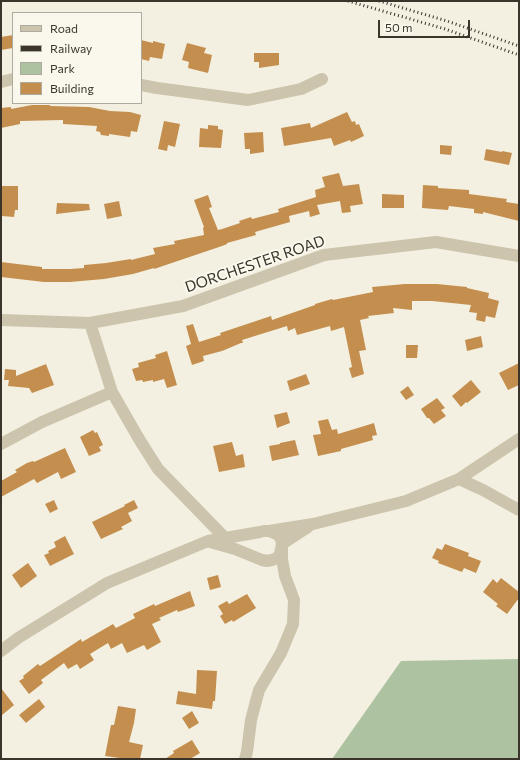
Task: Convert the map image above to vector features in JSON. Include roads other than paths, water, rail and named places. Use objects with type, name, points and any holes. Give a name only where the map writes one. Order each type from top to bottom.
[{"type":"street","points":[[1,82],[12,79]]},
{"type":"street","points":[[142,85],[248,100],[301,89],[322,79]]},
{"type":"street","name":"DORCHESTER ROAD","points":[[1,320],[90,324],[183,306],[324,255],[436,242],[519,256]]},
{"type":"street","points":[[90,324],[112,392],[139,439],[158,469],[225,538]]},
{"type":"street","points":[[1,444],[42,422],[112,392]]},
{"type":"street","points":[[1,651],[18,638],[107,584],[208,541],[313,524],[406,501],[459,479],[519,439]]},
{"type":"street","points":[[459,479],[483,490],[519,510]]},
{"type":"street","points":[[208,541],[267,561],[276,558],[280,554],[282,546],[313,524]]},
{"type":"street","points":[[245,759],[251,720],[259,690],[281,653],[293,624],[294,600],[285,576],[280,539],[274,532],[264,532],[256,536],[252,544],[254,554],[285,576]]},
{"type":"railway","points":[[348,1],[445,29],[519,55]]},
{"type":"railway","points":[[379,1],[447,21],[519,46]]}]
